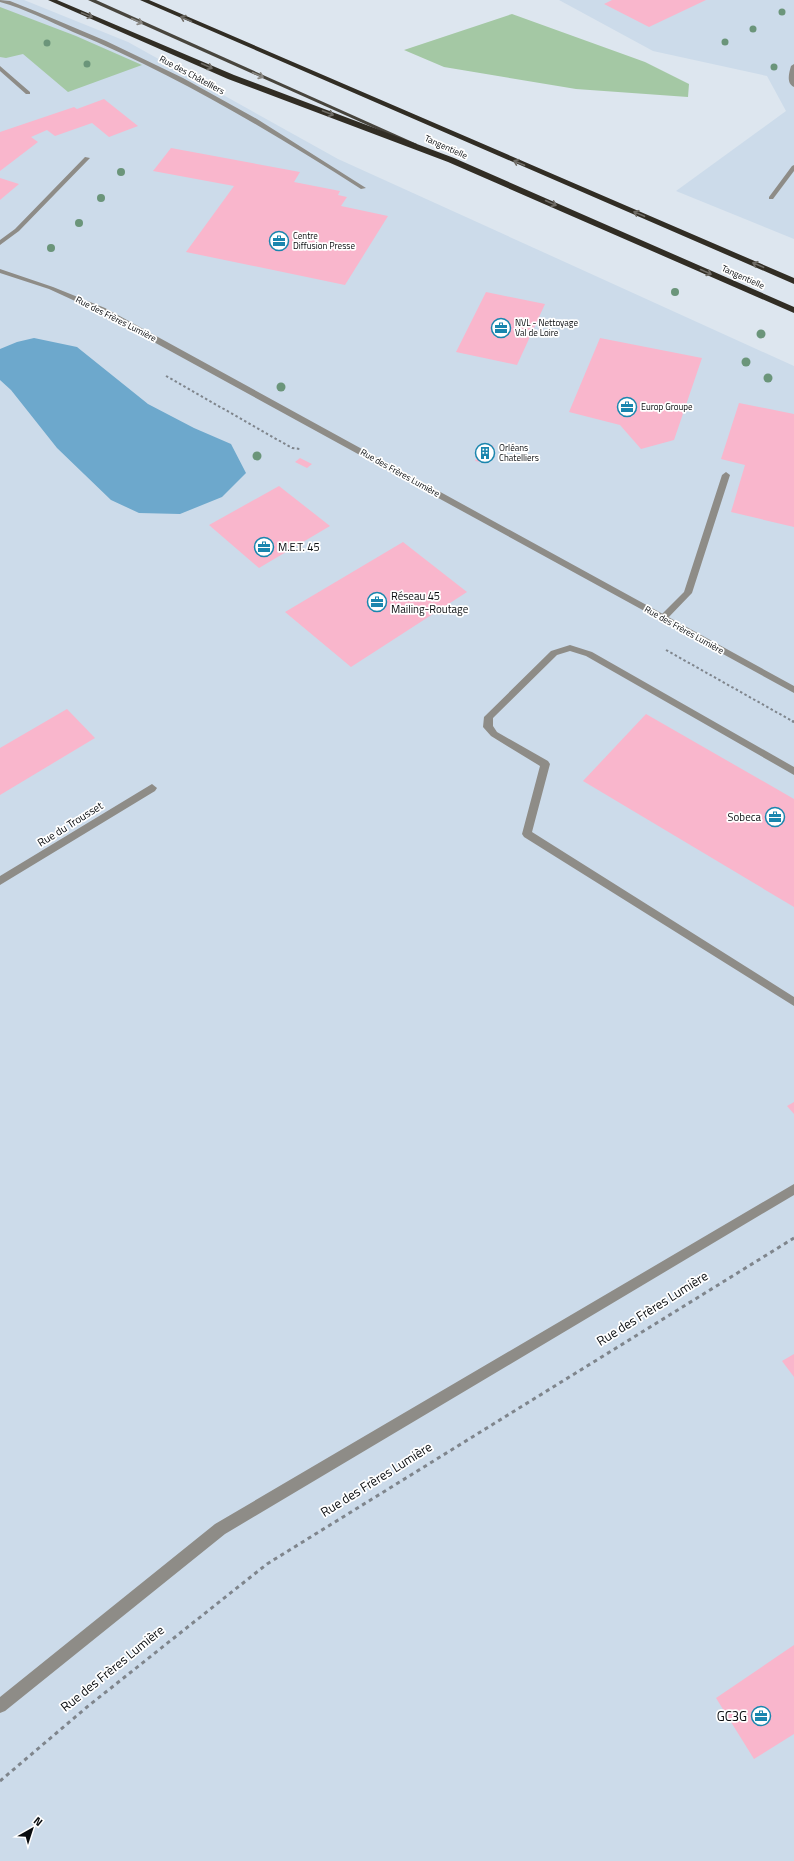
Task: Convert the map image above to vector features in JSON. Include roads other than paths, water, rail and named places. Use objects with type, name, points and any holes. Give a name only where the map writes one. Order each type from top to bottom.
[{"type":"highway","points":[[51,0],[231,77],[451,160]]},
{"type":"highway","name":"Tangentielle","points":[[143,0],[794,280]]},
{"type":"highway","name":"Tangentielle","points":[[451,160],[794,310]]},
{"type":"main road","name":"Tangentielle","points":[[91,0],[451,160]]},
{"type":"street","name":"Rue des Châtelliers","points":[[0,0],[87,34],[166,70],[300,147],[363,188]]},
{"type":"street","points":[[794,66],[791,76],[794,85]]},
{"type":"street","points":[[0,68],[28,93]]},
{"type":"street","points":[[0,243],[17,230],[87,158]]},
{"type":"street","points":[[771,198],[794,167]]},
{"type":"street","name":"Rue des Frères Lumière","points":[[0,271],[51,288],[102,310],[794,690]]},
{"type":"street","points":[[663,618],[688,593],[726,475]]},
{"type":"street","points":[[794,771],[589,654],[570,648],[554,653],[489,717],[488,726],[494,734],[545,764],[527,834],[794,1002]]},
{"type":"street","name":"Rue du Trousset","points":[[0,881],[152,788]]},
{"type":"street","points":[[0,1706],[220,1529],[794,1189]]},
{"type":"water","points":[[34,338],[77,347],[148,404],[194,428],[231,444],[246,473],[222,497],[180,514],[139,513],[111,500],[57,448],[11,390],[0,380],[0,349],[17,342]]},
{"type":"place","name":"Centre Diffusion Presse","points":[[279,241]]},
{"type":"place","name":"NVL - Nettoyage Val de Loire","points":[[501,328]]},
{"type":"place","name":"Europ Groupe","points":[[627,407]]},
{"type":"place","name":"Orléans Chatelliers","points":[[485,453]]},
{"type":"place","name":"M.E.T. 45","points":[[264,547]]},
{"type":"place","name":"Réseau 45 Mailing-Routage","points":[[377,602]]},
{"type":"place","name":"Sobeca","points":[[775,817]]},
{"type":"place","name":"GC3G","points":[[761,1716]]}]
